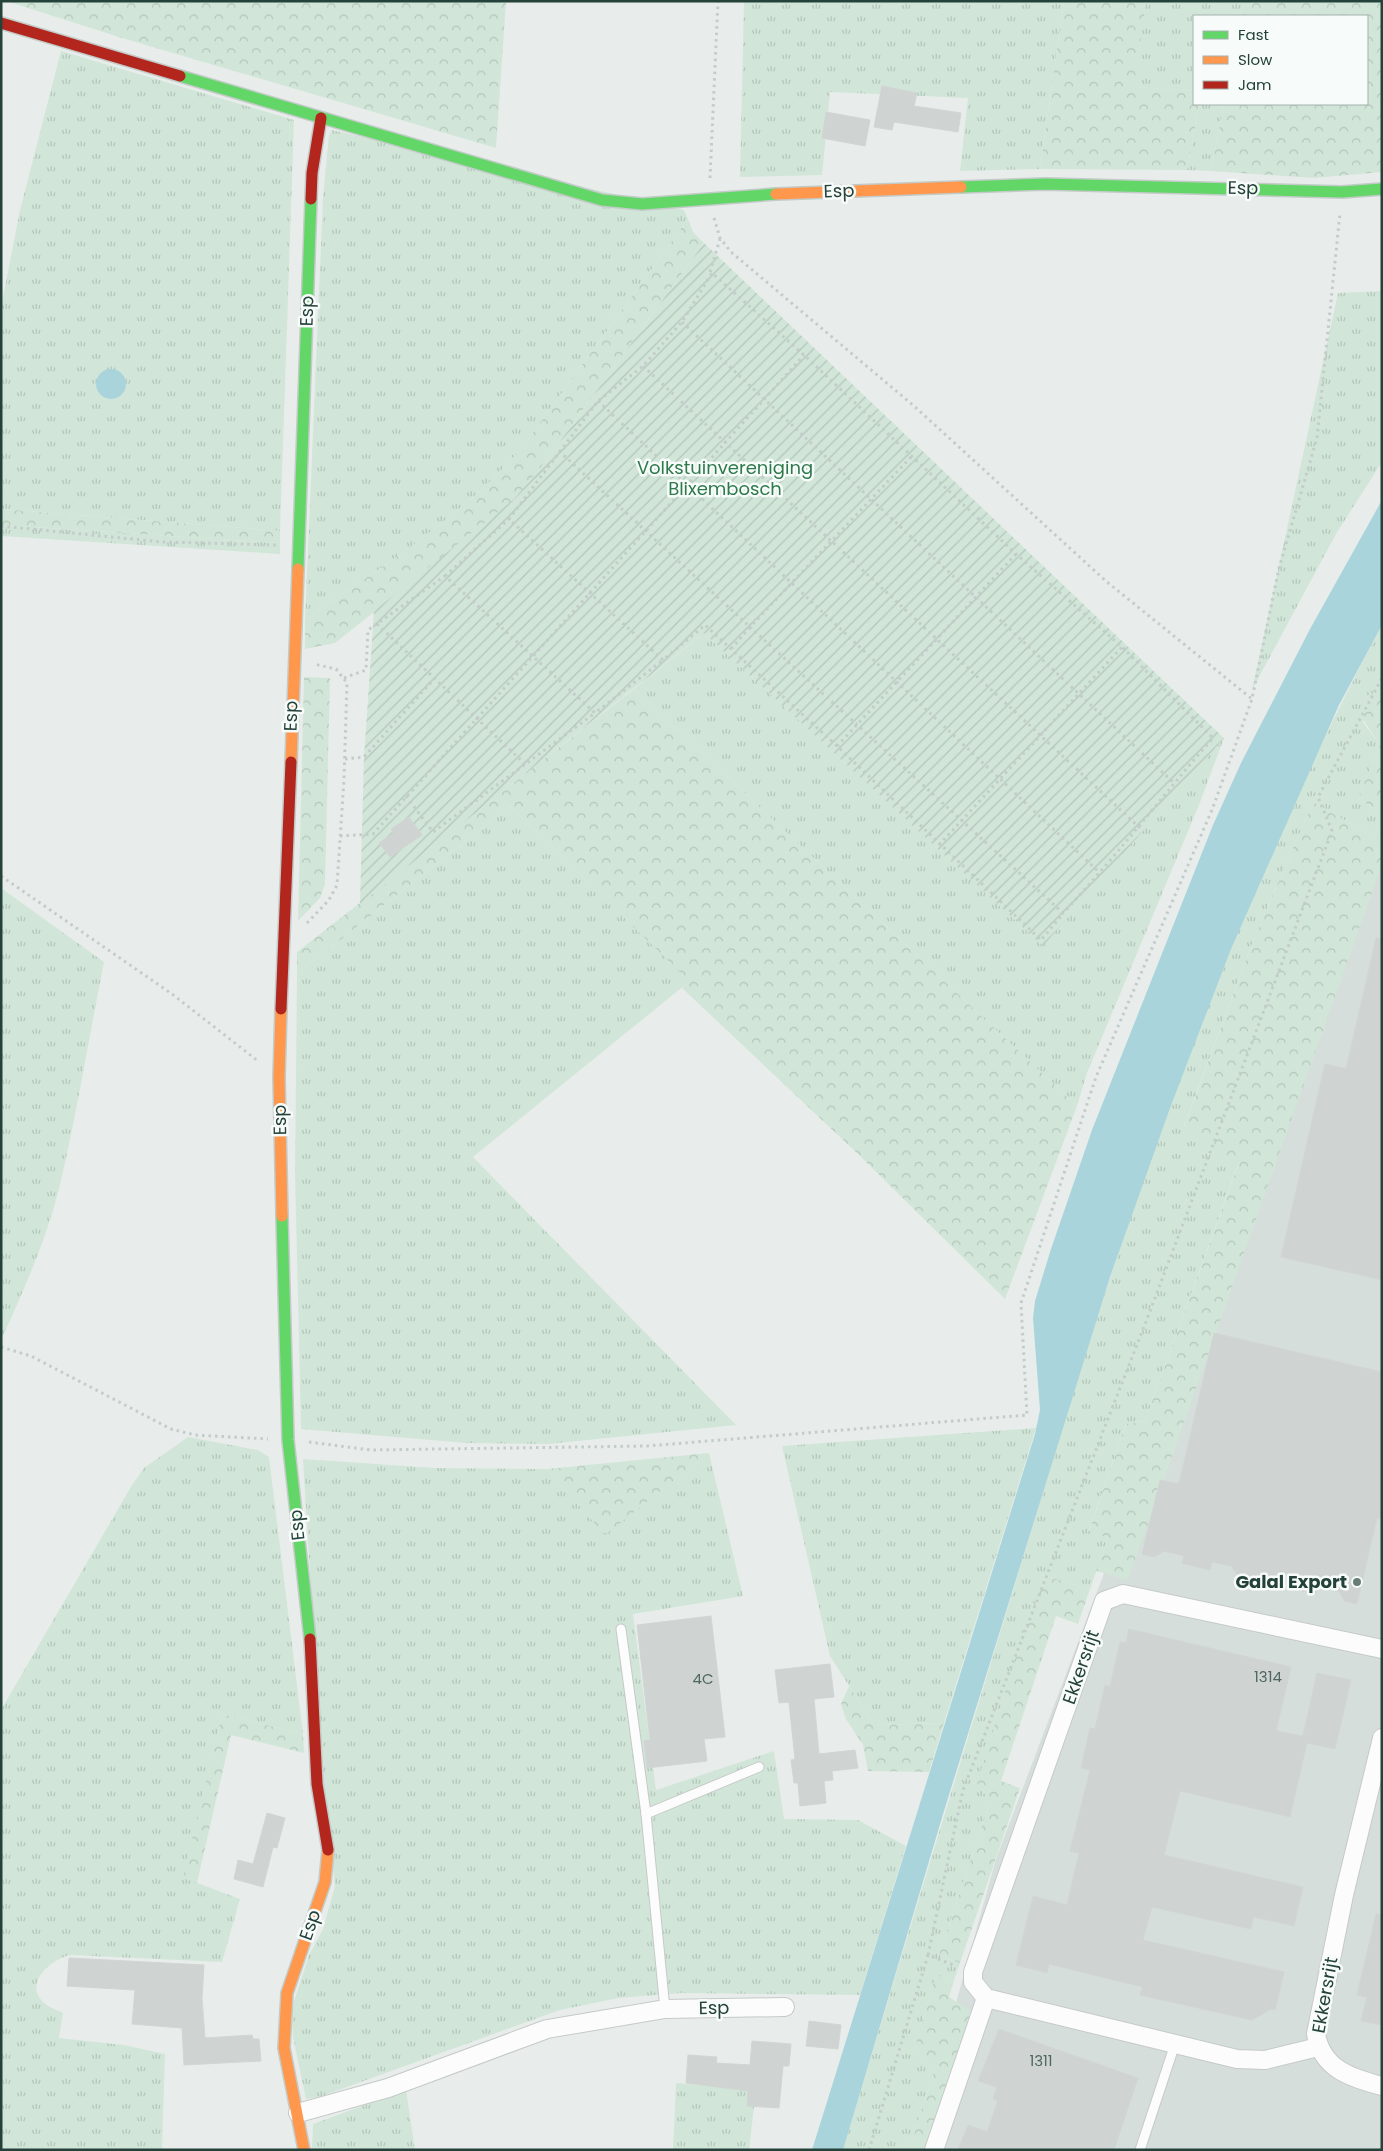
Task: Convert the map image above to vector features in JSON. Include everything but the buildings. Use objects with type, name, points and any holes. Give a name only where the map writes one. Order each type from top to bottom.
[{"type":"street","name":"Esp","points":[[1,23],[602,200],[642,204],[775,194],[1045,184],[1342,192],[1382,189]]},
{"type":"street","name":"Esp","points":[[304,2150],[284,2048],[287,1993],[325,1882],[328,1844],[317,1784],[311,1654],[288,1440],[279,1077],[312,173],[321,118]]},
{"type":"street","name":"Ekkersrijt","points":[[974,1972],[1104,1601],[1123,1594],[1382,1649]]},
{"type":"street","name":"Ekkersrijt","points":[[1382,1738],[1344,1895],[1316,2034],[1318,2047],[1331,2065],[1352,2078],[1382,2086]]},
{"type":"street","points":[[934,2150],[986,1998],[973,1982],[974,1972]]},
{"type":"street","name":"Ekkersrijt","points":[[986,1998],[1237,2059],[1265,2060],[1318,2047]]},
{"type":"street","name":"Esp","points":[[298,2113],[388,2088],[547,2029],[665,2008],[785,2007]]},
{"type":"lane","points":[[621,1629],[646,1814],[665,2008]]},
{"type":"lane","points":[[646,1814],[759,1767]]},
{"type":"lane","points":[[1140,2150],[1175,2044]]},
{"type":"path","points":[[718,1],[708,200],[720,238],[731,252],[914,406],[1107,582],[1252,699]]},
{"type":"path","points":[[1,1347],[31,1356],[170,1429],[195,1435],[288,1440],[371,1450],[647,1446],[1026,1415],[1021,1304],[1096,1077],[1212,810],[1252,699],[1279,568],[1317,438],[1342,192]]},
{"type":"path","points":[[710,272],[720,238]]},
{"type":"path","points":[[344,678],[366,670],[368,630],[445,576],[509,518],[598,401],[644,366],[682,322],[712,273],[804,355],[1016,554],[1122,647],[1213,738],[1174,782],[1140,828],[1041,940],[837,746],[705,624],[663,660],[595,713],[433,832],[406,796]]},
{"type":"path","points":[[682,322],[1174,782]]},
{"type":"path","points":[[340,836],[373,834],[804,355]]},
{"type":"path","points":[[644,366],[1140,828]]},
{"type":"path","points":[[598,401],[1101,873]]},
{"type":"path","points":[[559,451],[1063,914]]},
{"type":"path","points":[[732,648],[912,456]]},
{"type":"path","points":[[509,518],[663,660]]},
{"type":"path","points":[[1,526],[162,542],[299,546]]},
{"type":"path","points":[[837,746],[1016,554]]},
{"type":"path","points":[[445,576],[595,713]]},
{"type":"path","points":[[377,624],[525,764]]},
{"type":"path","points":[[939,845],[1122,647]]},
{"type":"path","points":[[293,659],[336,669],[347,683],[345,759],[337,885],[329,900],[302,927]]},
{"type":"path","points":[[870,2150],[928,1955],[963,1790],[1146,1319],[1332,831],[1318,796],[1382,678]]},
{"type":"path","points":[[345,759],[364,756],[434,679]]},
{"type":"path","points":[[1,876],[172,994],[279,1077]]},
{"type":"path","points":[[928,1955],[974,1972]]},
{"type":"shaded area","points":[[1382,858],[1382,2150],[915,2150],[996,1859],[1359,899]]},
{"type":"green space","points":[[6,1],[506,1],[496,148],[122,38]]},
{"type":"green space","points":[[744,1],[1064,1],[1040,169],[960,171],[968,98],[830,92],[822,175],[740,177]]},
{"type":"green space","points":[[1064,1],[1146,1],[1134,87],[1193,91],[1193,105],[1199,105],[1187,170],[1040,169]]},
{"type":"green space","points":[[1146,1],[1244,1],[1241,15],[1193,15],[1193,91],[1133,87]]},
{"type":"green space","points":[[1244,1],[1382,1],[1382,172],[1314,178],[1211,171],[1224,105],[1368,105],[1368,15],[1241,15]]},
{"type":"green space","points":[[61,51],[294,120],[280,531],[1,509],[1,308],[20,210]]},
{"type":"green space","points":[[1199,105],[1224,105],[1211,171],[1187,170]]},
{"type":"green space","points":[[332,130],[684,210],[688,219],[521,449],[498,474],[419,541],[305,620],[323,198],[329,135]]},
{"type":"green space","points":[[688,219],[693,232],[704,243],[542,466],[514,499],[335,643],[305,649],[305,620],[419,541],[446,520],[498,474],[521,449]]},
{"type":"green space","name":"Volkstuinvereniging Blixembosch","points":[[704,243],[1224,738],[1043,946],[704,633],[360,904],[364,757],[374,611],[514,499],[542,466]]},
{"type":"green space","points":[[1382,291],[1382,462],[1336,534],[1252,690],[1338,293]]},
{"type":"green space","points":[[1,509],[280,531],[280,543],[1,525]]},
{"type":"green space","points":[[1,525],[280,543],[280,554],[1,536]]},
{"type":"green space","points":[[1382,625],[1382,685],[1378,686],[1363,722],[1380,745],[1358,798],[1382,814],[1382,842],[1313,802],[1253,941],[1184,1126],[1239,1162],[1145,1421],[1126,1424],[1089,1530],[1108,1538],[1090,1589],[1041,1575],[990,1802],[939,1955],[960,1963],[954,1980],[936,1975],[915,2046],[934,2072],[909,2150],[843,2150],[1072,1397],[1138,1194],[1199,1028],[1267,864],[1341,703]]},
{"type":"green space","points":[[704,633],[1043,945],[1224,738],[1199,805],[1087,1073],[1077,1106],[634,689]]},
{"type":"green space","points":[[304,677],[330,678],[325,884],[320,898],[298,921]]},
{"type":"green space","points":[[1382,685],[1382,814],[1358,798],[1380,745],[1360,715],[1370,693]]},
{"type":"green space","points":[[634,689],[1077,1106],[1005,1299],[858,1154],[682,988],[689,981],[510,806],[297,974],[297,952]]},
{"type":"green space","points":[[1313,802],[1382,842],[1382,864],[1128,1580],[1096,1571],[1108,1538],[1089,1531],[1126,1424],[1145,1421],[1239,1163],[1184,1127],[1253,941]]},
{"type":"green space","points":[[510,806],[690,981],[473,1157],[736,1425],[548,1444],[466,1443],[301,1429],[295,1172],[297,974]]},
{"type":"green space","points":[[1,888],[104,962],[77,1104],[54,1208],[41,1246],[2,1338]]},
{"type":"green space","points":[[1036,1428],[944,1723],[874,1725],[830,1656],[782,1446]]},
{"type":"green space","points":[[188,1437],[258,1450],[269,1457],[303,1734],[222,1714],[184,1878],[240,1899],[222,1962],[70,1955],[49,1966],[38,1979],[37,1993],[42,2001],[63,2013],[59,2038],[124,2045],[165,2054],[162,2150],[1,2150],[1,1710],[132,1485],[144,1468]]},
{"type":"green space","points":[[709,1453],[743,1596],[633,1614],[656,1790],[774,1751],[784,1819],[858,1820],[906,1846],[860,1995],[681,1993],[618,1998],[560,2010],[322,2096],[306,2099],[293,2037],[292,2008],[309,1955],[323,1929],[335,1886],[322,1770],[303,1459],[435,1468],[547,1469],[605,1534]]},
{"type":"green space","points":[[709,1453],[605,1535],[547,1469]]},
{"type":"green space","points":[[1041,1575],[1090,1589],[1078,1624],[1056,1616],[1001,1781],[1020,1788],[960,1963],[939,1955],[990,1802],[977,1783]]},
{"type":"green space","points":[[849,1686],[874,1725],[944,1723],[929,1772],[868,1771],[863,1745],[846,1719],[841,1704]]},
{"type":"green space","points":[[222,1714],[303,1734],[304,1753],[231,1735],[197,1883],[183,1878]]},
{"type":"green space","points":[[936,1974],[954,1980],[949,1997],[973,2012],[928,2150],[909,2150],[934,2072],[915,2046]]},
{"type":"green space","points":[[676,2083],[756,2090],[749,2150],[673,2150]]},
{"type":"green space","points":[[406,2090],[415,2150],[312,2150],[313,2124]]},
{"type":"water","points":[[111,369],[117,370],[125,378],[125,390],[117,398],[111,399],[105,398],[97,390],[96,384],[97,378],[105,370]]},
{"type":"water","points":[[1382,500],[1382,625],[1339,705],[1231,949],[1170,1108],[1110,1277],[944,1811],[843,2150],[812,2150],[1035,1434],[1040,1410],[1033,1318],[1035,1301],[1092,1130],[1213,825],[1241,763],[1310,629]]},
{"type":"traffic: fast","points":[[180,76],[602,200],[642,204],[776,194]]},
{"type":"traffic: fast","points":[[961,187],[1045,184],[1342,192],[1382,189]]},
{"type":"traffic: fast","points":[[298,569],[311,199]]},
{"type":"traffic: fast","points":[[282,1216],[288,1440],[310,1639]]},
{"type":"traffic: slow","points":[[776,194],[961,187]]},
{"type":"traffic: slow","points":[[291,762],[298,569]]},
{"type":"traffic: slow","points":[[281,1009],[279,1077],[282,1216]]},
{"type":"traffic: slow","points":[[304,2150],[284,2048],[287,1993],[325,1882],[328,1850]]},
{"type":"traffic: jam","points":[[1,23],[180,76]]},
{"type":"traffic: jam","points":[[311,199],[312,173],[321,118]]},
{"type":"traffic: jam","points":[[281,1009],[291,762]]},
{"type":"traffic: jam","points":[[310,1639],[317,1784],[328,1850]]},
{"type":"place","name":"Galal Export","points":[[1357,1582]]}]
